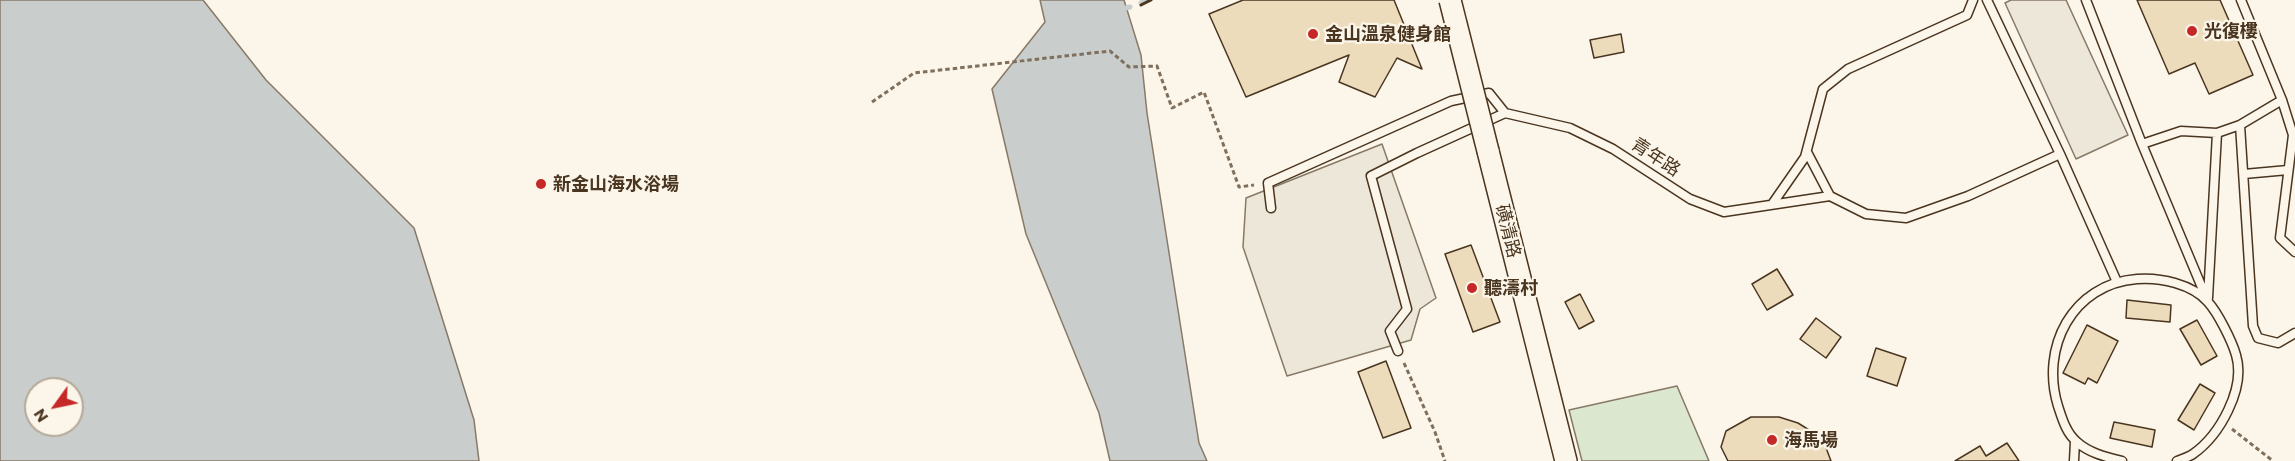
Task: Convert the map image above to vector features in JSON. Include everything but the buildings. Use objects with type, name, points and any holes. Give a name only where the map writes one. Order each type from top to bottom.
[{"type":"street","name":"磺清路","points":[[1450,0],[1566,461]]},
{"type":"lane","points":[[1773,203],[1807,152],[1823,89],[1848,69],[1967,15],[1974,0]]},
{"type":"lane","points":[[1986,0],[2060,154],[2117,282]]},
{"type":"lane","points":[[2086,0],[2142,144],[2208,302],[2237,356],[2238,384],[2223,423],[2192,455],[2177,461]]},
{"type":"lane","points":[[2241,0],[2282,100],[2293,135],[2280,238],[2295,252]]},
{"type":"lane","points":[[1271,208],[1268,183],[1451,101],[1489,93],[1505,113],[1371,176],[1407,309],[1390,331],[1398,351]]},
{"type":"lane","points":[[2142,144],[2181,131],[2217,133],[2240,125],[2282,100]]},
{"type":"lane","name":"青年路","points":[[1505,113],[1570,128],[1613,149],[1690,199],[1724,212],[1830,196]]},
{"type":"lane","points":[[2240,125],[2253,326],[2258,338],[2278,343],[2295,333]]},
{"type":"lane","points":[[2208,302],[2217,133]]},
{"type":"lane","points":[[1807,152],[1830,196],[1866,214],[1906,218],[1968,196],[2060,154]]},
{"type":"lane","points":[[2244,174],[2288,170]]},
{"type":"lane","points":[[2122,461],[2092,452],[2075,441],[2063,423],[2052,371],[2056,343],[2068,318],[2087,298],[2117,282],[2137,279],[2165,280],[2190,290],[2208,302]]},
{"type":"lane","points":[[2074,461],[2075,441]]},
{"type":"path","points":[[872,102],[914,73],[1110,51],[1129,67],[1157,66],[1172,108],[1204,92],[1239,187],[1268,183]]},
{"type":"path","points":[[1398,351],[1435,432],[1445,461]]},
{"type":"path","points":[[2223,423],[2273,461]]},
{"type":"green space","points":[[1677,386],[1709,461],[1582,461],[1569,410]]},
{"type":"shaded area","points":[[0,0],[203,0],[266,80],[414,228],[474,420],[479,461],[0,461]]},
{"type":"shaded area","points":[[1040,0],[1124,0],[1141,55],[1147,113],[1199,443],[1207,461],[1110,461],[1099,413],[1026,234],[992,89],[1045,22]]},
{"type":"shaded area","points":[[2011,0],[2066,0],[2128,135],[2076,159],[2005,3]]},
{"type":"shaded area","points":[[1382,144],[1436,298],[1420,309],[1411,340],[1287,376],[1243,247],[1246,198]]},
{"type":"waterway","points":[[1141,3],[1146,0]]},
{"type":"waterway","points":[[1126,8],[1130,7]]},
{"type":"wall","points":[[1141,5],[1151,0]]},
{"type":"place","name":"光復樓","points":[[2192,31]]},
{"type":"place","name":"金山溫泉健身館","points":[[1313,34]]},
{"type":"place","name":"新金山海水浴場","points":[[541,184]]},
{"type":"place","name":"聽濤村","points":[[1472,288]]},
{"type":"place","name":"海馬場","points":[[1772,440]]}]
